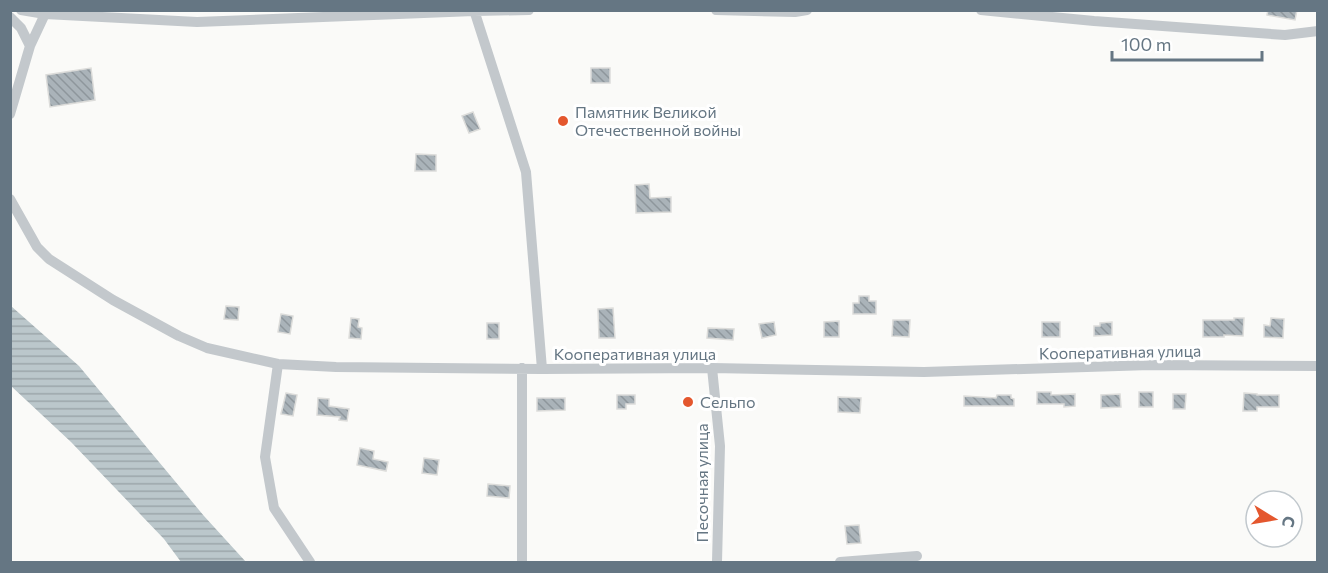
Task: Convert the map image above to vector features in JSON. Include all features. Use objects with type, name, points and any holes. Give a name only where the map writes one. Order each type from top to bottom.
[{"type":"street","points":[[21,10],[45,14],[197,22],[529,10]]},
{"type":"street","points":[[716,10],[795,12],[807,10]]},
{"type":"street","points":[[981,10],[1286,35],[1317,31]]},
{"type":"street","points":[[474,11],[526,172],[542,369]]},
{"type":"street","points":[[10,114],[30,46],[45,14]]},
{"type":"street","points":[[10,18],[21,28],[30,46]]},
{"type":"street","name":"Кооперативная улица","points":[[10,199],[38,247],[49,259],[112,300],[179,336],[207,348],[278,364],[336,367],[712,368],[924,372],[1150,365],[1317,366]]},
{"type":"street","points":[[278,364],[265,457],[274,508],[310,562]]},
{"type":"street","points":[[522,368],[522,562]]},
{"type":"street","name":"Песочная улица","points":[[712,368],[720,446],[717,562]]},
{"type":"street","points":[[840,562],[917,556]]},
{"type":"shaded area","points":[[11,306],[79,366],[204,516],[246,562],[181,562],[164,539],[71,442],[11,386]]},
{"type":"building","points":[[1268,10],[1297,10],[1295,20],[1267,15]]},
{"type":"building","points":[[91,68],[95,100],[50,107],[46,75]]},
{"type":"building","points":[[591,68],[610,68],[610,83],[591,83]]},
{"type":"building","points":[[473,112],[480,129],[469,133],[462,116]]},
{"type":"building","points":[[416,154],[436,155],[436,171],[415,171]]},
{"type":"building","points":[[649,184],[650,198],[671,197],[671,212],[636,213],[635,185]]},
{"type":"building","points":[[859,296],[869,296],[869,301],[876,301],[876,314],[853,314],[853,303],[859,303]]},
{"type":"building","points":[[226,306],[239,307],[238,320],[224,319]]},
{"type":"building","points":[[613,308],[615,338],[599,338],[598,309]]},
{"type":"building","points":[[281,314],[293,316],[290,334],[278,332]]},
{"type":"building","points":[[351,318],[359,319],[358,327],[362,328],[361,339],[349,338]]},
{"type":"building","points":[[1234,318],[1244,318],[1243,336],[1203,337],[1203,320],[1234,320]]},
{"type":"building","points":[[1271,318],[1284,319],[1283,338],[1264,337],[1264,325],[1270,326]]},
{"type":"building","points":[[893,320],[910,320],[909,337],[892,336]]},
{"type":"building","points":[[839,321],[839,337],[824,337],[824,322]]},
{"type":"building","points":[[774,322],[776,335],[762,338],[759,324]]},
{"type":"building","points":[[1042,322],[1060,322],[1060,337],[1042,337]]},
{"type":"building","points":[[1112,322],[1112,335],[1094,336],[1094,326]]},
{"type":"building","points":[[487,323],[499,323],[499,339],[487,339]]},
{"type":"building","points":[[708,328],[734,329],[733,340],[707,338]]},
{"type":"building","points":[[1037,392],[1051,392],[1051,395],[1075,394],[1075,406],[1037,404]]},
{"type":"building","points":[[1139,392],[1153,392],[1153,407],[1139,407]]},
{"type":"building","points":[[286,393],[297,395],[293,416],[281,414]]},
{"type":"building","points":[[1244,393],[1279,395],[1279,407],[1257,407],[1257,411],[1243,411]]},
{"type":"building","points":[[1120,394],[1121,407],[1101,408],[1101,395]]},
{"type":"building","points":[[1173,394],[1186,394],[1185,409],[1173,409]]},
{"type":"building","points":[[617,395],[635,395],[635,404],[626,404],[626,409],[617,409]]},
{"type":"building","points":[[997,395],[1011,395],[1014,399],[1014,406],[964,406],[964,396],[996,398]]},
{"type":"building","points":[[838,397],[861,398],[860,413],[838,412]]},
{"type":"building","points":[[318,398],[329,399],[329,406],[349,409],[347,421],[339,420],[340,417],[317,415]]},
{"type":"building","points":[[537,398],[565,398],[565,410],[537,411]]},
{"type":"building","points":[[360,448],[374,451],[373,459],[388,462],[386,471],[357,465]]},
{"type":"building","points":[[424,458],[439,460],[437,475],[422,473]]},
{"type":"building","points":[[488,484],[510,486],[509,498],[487,496]]},
{"type":"building","points":[[859,525],[861,543],[847,544],[845,526]]},
{"type":"place","name":"Памятник Великой Отечественной войны","points":[[563,121]]},
{"type":"place","name":"Сельпо","points":[[688,402]]}]
